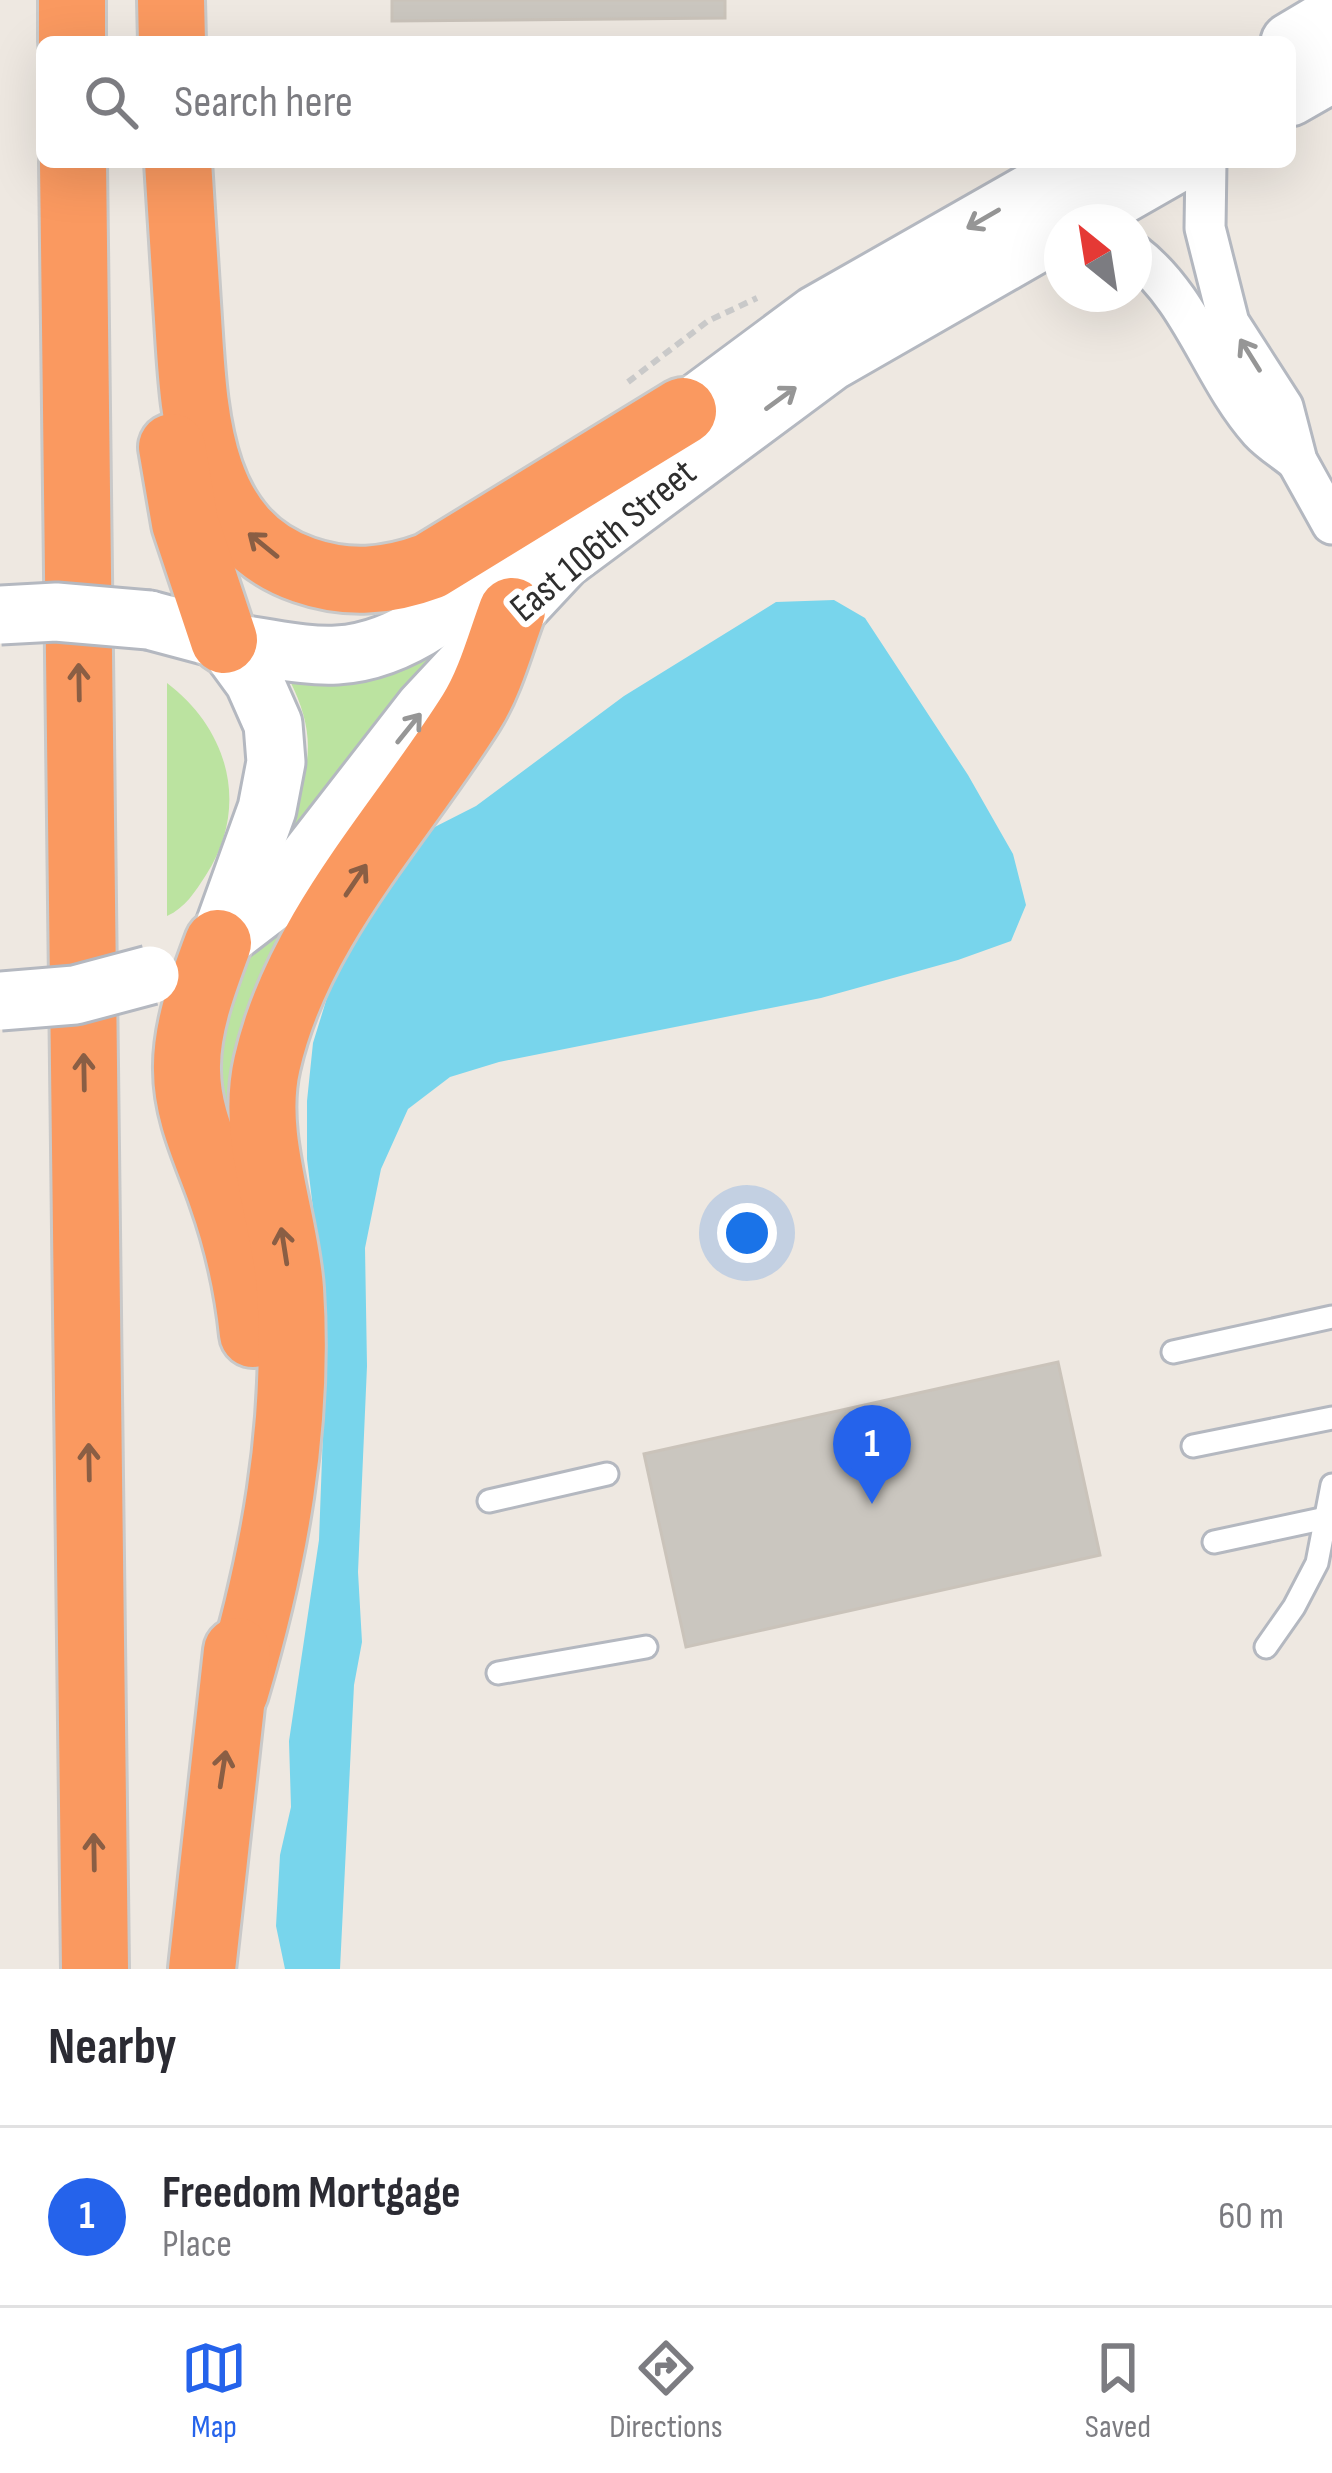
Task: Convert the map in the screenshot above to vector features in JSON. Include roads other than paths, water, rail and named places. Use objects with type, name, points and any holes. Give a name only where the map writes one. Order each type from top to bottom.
[{"type":"highway","points":[[72,0],[72,36]]},
{"type":"highway","points":[[171,0],[172,36]]},
{"type":"highway","points":[[73,168],[95,1969]]},
{"type":"highway","points":[[174,168],[202,454],[211,479],[241,527],[264,550],[297,568],[324,577],[371,581],[399,578],[430,566],[683,411]]},
{"type":"highway","points":[[174,168],[170,431],[185,523],[225,642]]},
{"type":"highway","points":[[202,1969],[220,1787],[235,1692],[268,1565],[293,1402],[289,1280],[263,1121],[265,1068],[285,1005],[328,921],[475,707],[512,611]]},
{"type":"highway","points":[[220,942],[188,1037],[187,1077],[191,1110],[223,1198],[248,1289],[255,1350],[260,1420],[257,1479],[239,1616],[235,1692]]},
{"type":"main road","points":[[1296,38],[1332,17]]},
{"type":"main road","points":[[1296,94],[1332,73]]},
{"type":"main road","name":"East 106th Street","points":[[0,615],[56,612],[148,620],[225,642],[333,655],[400,640],[436,616],[683,411],[816,315],[1074,168]]},
{"type":"main road","name":"East 106th Street","points":[[1108,204],[1169,168]]},
{"type":"main road","name":"East 106th Street","points":[[0,1001],[75,995],[150,975],[220,942],[278,898],[424,709],[563,560],[830,362],[1044,241]]},
{"type":"main road","points":[[220,942],[263,825],[273,787],[276,743],[267,704],[225,642]]},
{"type":"street","points":[[1206,168],[1205,228],[1229,323],[1282,407],[1319,491]]},
{"type":"street","points":[[1152,268],[1261,432],[1319,491]]},
{"type":"lane","points":[[1172,1352],[1332,1317]]},
{"type":"lane","points":[[1193,1446],[1332,1418]]},
{"type":"lane","points":[[489,1501],[607,1474]]},
{"type":"lane","points":[[1266,1647],[1317,1563],[1332,1485]]},
{"type":"lane","points":[[1214,1542],[1326,1518]]},
{"type":"lane","points":[[498,1673],[646,1647]]},
{"type":"water","points":[[834,600],[865,618],[968,775],[1013,854],[1026,905],[1011,941],[958,960],[821,998],[499,1062],[450,1077],[408,1109],[381,1169],[365,1248],[367,1366],[358,1572],[362,1642],[354,1685],[340,1969],[285,1969],[276,1926],[280,1855],[291,1807],[289,1741],[319,1540],[327,1323],[307,1159],[307,1101],[313,1043],[334,975],[363,918],[417,836],[476,806],[624,696],[776,602]]},
{"type":"place","name":"Freedom Mortgage","points":[[872,1504]]}]
